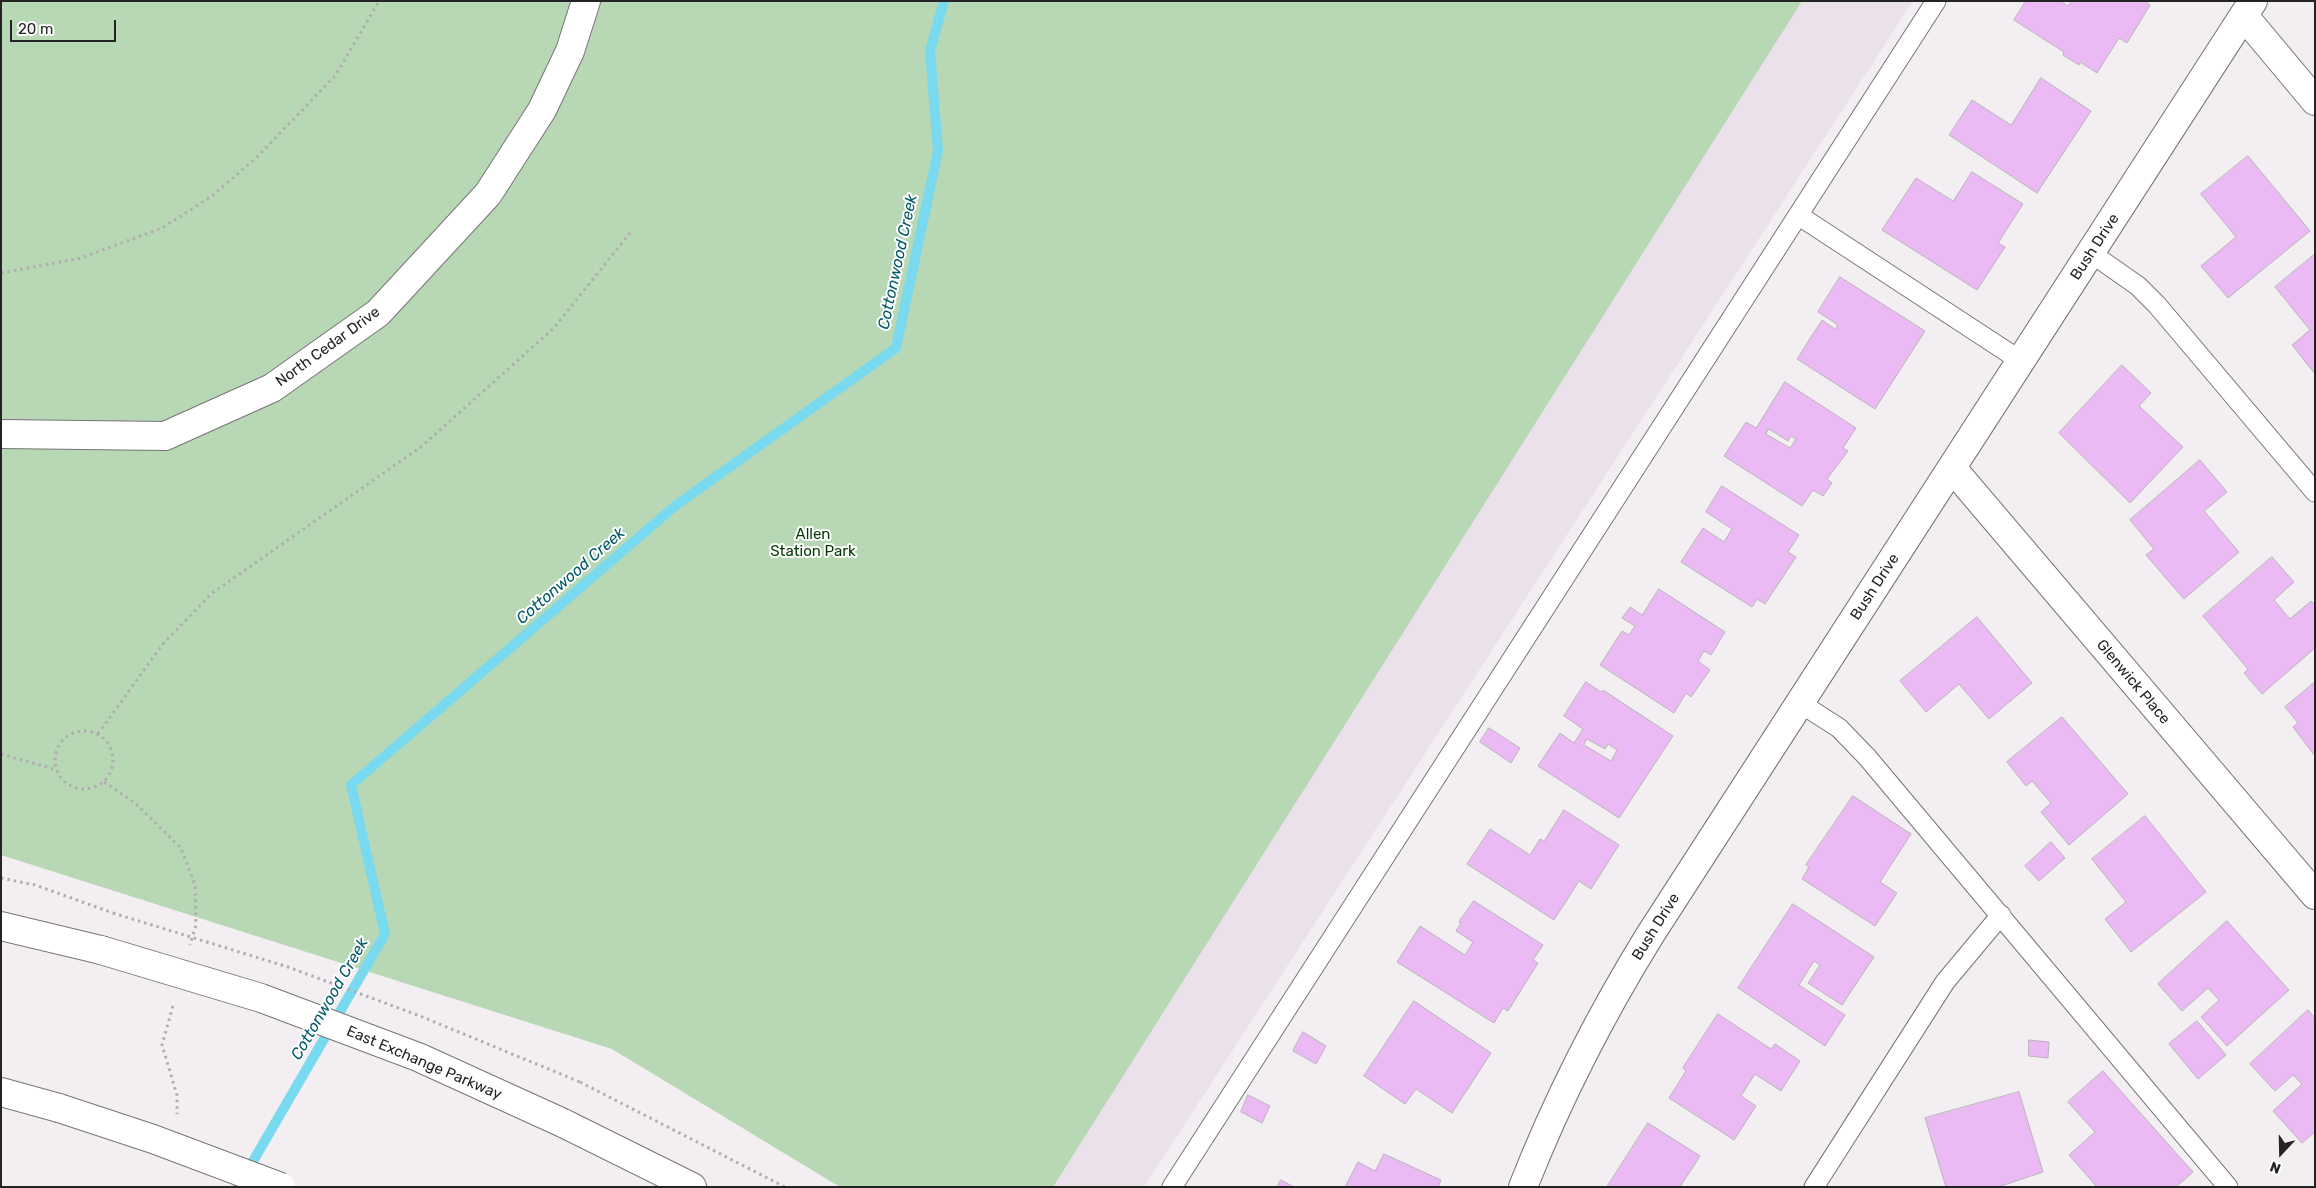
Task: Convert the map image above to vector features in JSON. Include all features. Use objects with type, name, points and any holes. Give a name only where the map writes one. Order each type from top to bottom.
[{"type":"street","name":"North Cedar Drive","points":[[1,434],[165,436],[272,388],[378,313],[488,194],[542,110],[570,51],[586,1]]},
{"type":"street","points":[[2248,9],[2315,101]]},
{"type":"street","name":"Bush Drive","points":[[1524,1187],[1548,1124],[1612,996],[2248,9]]},
{"type":"street","name":"Glenwick Place","points":[[1952,468],[2315,895]]},
{"type":"street","name":"East Exchange Parkway","points":[[1,926],[102,950],[270,1002],[418,1057],[563,1123],[692,1187]]},
{"type":"street","points":[[1,1092],[59,1108],[153,1139],[281,1187]]},
{"type":"lane","points":[[1172,1187],[1936,1]]},
{"type":"lane","points":[[1798,215],[2021,361]]},
{"type":"lane","points":[[2091,253],[2138,286],[2157,304],[2315,492]]},
{"type":"lane","points":[[1800,702],[1839,728],[1867,757],[2228,1187]]},
{"type":"lane","points":[[1814,1187],[1945,982],[2001,915]]},
{"type":"path","points":[[1,273],[81,258],[162,228],[212,196],[257,157],[335,76],[379,1]]},
{"type":"path","points":[[98,734],[162,645],[211,594],[422,446],[554,328],[630,233]]},
{"type":"path","points":[[86,731],[98,734],[107,741],[112,751],[114,762],[111,773],[104,782],[95,788],[84,790],[72,787],[63,780],[57,770],[55,759],[58,747],[65,738],[74,732],[86,731]]},
{"type":"path","points":[[1,754],[57,770]]},
{"type":"path","points":[[1,878],[35,885],[113,912],[288,966],[420,1016],[580,1082],[785,1187]]},
{"type":"shaded area","points":[[1766,1],[1913,1],[1144,1187],[997,1187]]},
{"type":"green space","name":"Allen Station Park","points":[[1,1],[1802,1],[1053,1187],[840,1187],[612,1049],[1,855]]},
{"type":"building","points":[[2026,1],[2061,1],[2068,6],[2071,1],[2144,1],[2150,5],[2127,43],[2119,38],[2097,73],[2080,62],[2079,65],[2063,55],[2064,52],[2014,20]]},
{"type":"building","points":[[2041,78],[2091,111],[2037,193],[1949,135],[1972,100],[2011,125]]},
{"type":"building","points":[[2248,156],[2310,231],[2228,298],[2201,266],[2236,237],[2201,194]]},
{"type":"building","points":[[1972,172],[2023,204],[1998,243],[2005,247],[1977,290],[1882,230],[1916,178],[1953,201]]},
{"type":"building","points":[[2315,254],[2315,374],[2292,345],[2310,330],[2275,287]]},
{"type":"building","points":[[1840,277],[1925,331],[1875,409],[1797,359],[1822,320],[1835,329],[1838,325],[1818,312]]},
{"type":"building","points":[[2122,365],[2151,393],[2139,406],[2183,447],[2130,503],[2059,433]]},
{"type":"building","points":[[1785,382],[1856,428],[1843,448],[1848,451],[1827,479],[1832,483],[1823,496],[1813,490],[1802,506],[1724,456],[1746,422],[1756,428]],"holes":[[[1769,429],[1788,441],[1791,436],[1796,439],[1790,448],[1766,434]]]},
{"type":"building","points":[[2200,460],[2227,492],[2204,511],[2239,552],[2184,599],[2146,555],[2154,549],[2130,520]]},
{"type":"building","points":[[1722,486],[1799,535],[1788,552],[1796,557],[1765,604],[1757,599],[1752,607],[1681,562],[1703,528],[1724,542],[1732,529],[1706,512]]},
{"type":"building","points":[[2272,557],[2294,582],[2274,600],[2290,619],[2311,601],[2315,605],[2315,648],[2262,694],[2244,673],[2248,669],[2203,616]]},
{"type":"building","points":[[1659,589],[1725,632],[1711,655],[1704,651],[1698,661],[1710,670],[1691,697],[1686,693],[1674,713],[1600,665],[1622,631],[1629,635],[1635,626],[1622,618],[1630,607],[1642,615]]},
{"type":"building","points":[[1977,617],[2032,683],[1989,719],[1959,684],[1926,712],[1900,681]]},
{"type":"building","points":[[1586,682],[1601,692],[1603,690],[1673,736],[1619,818],[1538,766],[1560,733],[1574,743],[1583,729],[1564,716]],"holes":[[[1587,739],[1605,749],[1608,744],[1617,750],[1611,761],[1584,745]]]},
{"type":"building","points":[[2315,682],[2315,756],[2293,727],[2298,723],[2285,707]]},
{"type":"building","points":[[2062,717],[2128,794],[2069,845],[2041,812],[2051,803],[2032,781],[2026,786],[2007,762]]},
{"type":"building","points":[[1489,728],[1520,748],[1511,763],[1480,742]]},
{"type":"building","points":[[1853,796],[1911,834],[1880,882],[1897,893],[1875,926],[1802,879],[1809,867],[1806,865]]},
{"type":"building","points":[[1564,810],[1619,845],[1591,889],[1579,881],[1554,920],[1467,864],[1490,829],[1530,855],[1540,839],[1544,841]]},
{"type":"building","points":[[2145,816],[2206,892],[2131,952],[2105,919],[2126,902],[2092,859]]},
{"type":"building","points":[[2051,842],[2065,858],[2039,881],[2025,866]]},
{"type":"building","points":[[1474,901],[1543,945],[1533,960],[1538,963],[1508,1011],[1503,1008],[1494,1023],[1397,962],[1420,926],[1465,955],[1473,942],[1456,931],[1461,923],[1459,922]]},
{"type":"building","points":[[1793,904],[1874,957],[1842,1005],[1808,983],[1820,965],[1814,961],[1799,985],[1845,1015],[1825,1046],[1738,988]]},
{"type":"building","points":[[2227,921],[2289,990],[2227,1046],[2201,1017],[2219,1000],[2208,988],[2182,1011],[2158,984]]},
{"type":"building","points":[[1414,1001],[1491,1053],[1452,1113],[1416,1089],[1405,1104],[1364,1076]]},
{"type":"building","points":[[2308,1010],[2315,1018],[2315,1132],[2302,1143],[2273,1111],[2302,1084],[2293,1075],[2275,1091],[2250,1064]]},
{"type":"building","points":[[1718,1014],[1771,1049],[1775,1044],[1800,1061],[1781,1091],[1755,1074],[1741,1096],[1756,1106],[1734,1140],[1669,1098],[1686,1071],[1683,1068]]},
{"type":"building","points":[[2197,1021],[2226,1055],[2198,1079],[2169,1044]]},
{"type":"building","points":[[1303,1032],[1326,1046],[1316,1064],[1293,1051]]},
{"type":"building","points":[[2029,1040],[2049,1042],[2048,1058],[2029,1056]]},
{"type":"building","points":[[2103,1071],[2193,1172],[2176,1187],[2097,1187],[2069,1155],[2095,1132],[2068,1102]]},
{"type":"building","points":[[2019,1092],[2043,1172],[1998,1187],[1946,1187],[1925,1118]]},
{"type":"building","points":[[1248,1095],[1270,1106],[1262,1123],[1241,1112]]},
{"type":"building","points":[[1648,1123],[1700,1156],[1680,1187],[1607,1187]]},
{"type":"building","points":[[1384,1154],[1441,1180],[1438,1187],[1345,1187],[1358,1162],[1375,1171]]},
{"type":"building","points":[[1281,1180],[1294,1187],[1277,1187]]},
{"type":"waterway","name":"Cottonwood Creek","points":[[238,1187],[385,934],[351,785],[675,506],[896,348],[938,151],[930,51],[944,1]]}]
